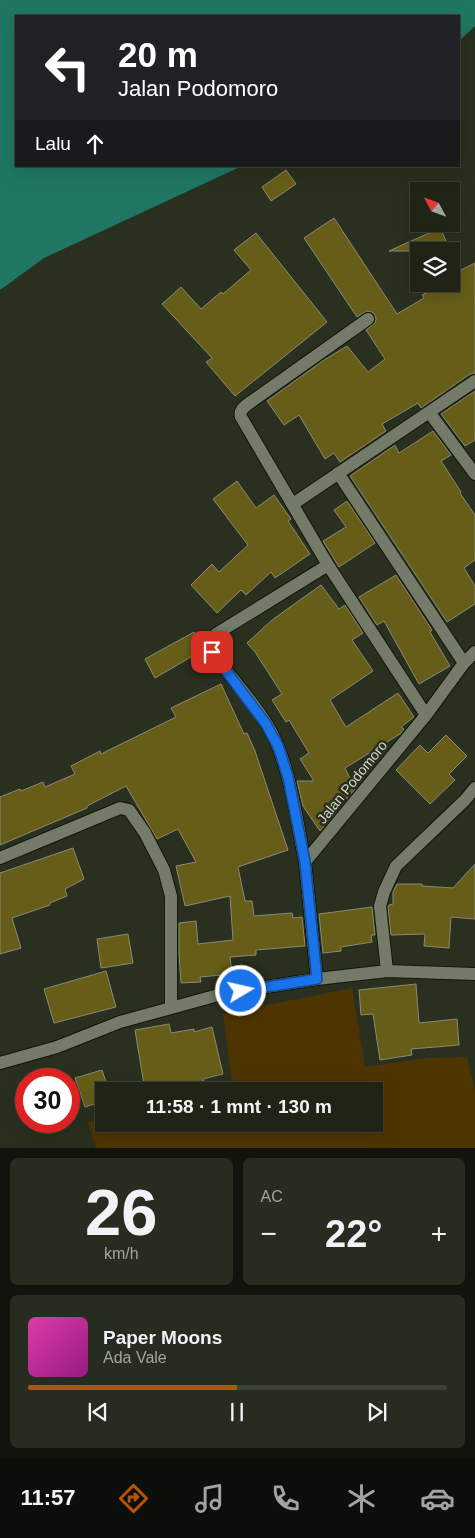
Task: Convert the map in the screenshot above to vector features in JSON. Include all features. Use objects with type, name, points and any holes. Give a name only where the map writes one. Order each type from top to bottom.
[{"type":"street","points":[[368,319],[242,410],[241,417],[328,565],[426,715]]},
{"type":"street","points":[[293,504],[475,381]]},
{"type":"street","points":[[429,412],[475,474]]},
{"type":"street","points":[[338,473],[464,663]]},
{"type":"street","points":[[317,979],[305,862],[288,777],[278,746],[266,724],[212,652],[210,646],[216,634],[328,565]]},
{"type":"street","name":"Jalan Podomoro","points":[[305,862],[426,715],[464,663],[475,652]]},
{"type":"street","points":[[387,971],[380,906],[396,866],[465,800],[475,788]]},
{"type":"street","points":[[0,858],[120,808],[129,810],[145,833],[164,870],[171,896],[171,1008]]},
{"type":"street","points":[[0,1063],[58,1047],[120,1022],[222,994],[317,979],[387,971],[475,974]]},
{"type":"shaded area","points":[[352,988],[365,1067],[426,1058],[467,1057],[475,1090],[475,1148],[96,1148],[88,1122],[95,1120],[95,1132],[383,1132],[383,1082],[232,1082],[223,1014]]},
{"type":"water","points":[[0,0],[475,0],[475,26],[460,40],[460,15],[15,15],[15,167],[240,167],[44,258],[0,290]]},
{"type":"building","points":[[286,170],[296,184],[271,201],[262,187]]},
{"type":"building","points":[[334,218],[397,314],[424,298],[422,295],[428,292],[460,292],[460,270],[475,263],[475,373],[470,374],[421,408],[418,403],[382,424],[386,431],[340,462],[334,453],[325,459],[299,415],[284,425],[267,401],[347,346],[368,372],[385,359],[366,330],[375,323],[375,315],[367,311],[357,317],[304,238]]},
{"type":"building","points":[[431,232],[442,232],[447,242],[410,242],[410,251],[389,251]]},
{"type":"building","points":[[256,233],[327,322],[235,396],[206,362],[212,358],[162,304],[181,287],[201,309],[221,292],[223,294],[251,270],[234,250]]},
{"type":"building","points":[[475,391],[475,440],[465,446],[441,414]]},
{"type":"building","points":[[433,431],[451,455],[441,461],[475,515],[475,560],[464,568],[475,586],[475,604],[447,622],[350,476],[395,445],[399,453]]},
{"type":"building","points":[[237,481],[256,508],[274,495],[291,519],[288,521],[310,554],[275,578],[271,572],[246,595],[241,590],[217,613],[191,585],[212,564],[219,572],[248,545],[213,499]]},
{"type":"building","points":[[347,501],[375,543],[339,567],[323,541],[346,527],[334,510]]},
{"type":"building","points":[[396,575],[432,630],[430,632],[450,666],[419,684],[384,621],[377,625],[359,597]]},
{"type":"building","points":[[321,585],[339,609],[345,605],[363,633],[352,640],[373,671],[330,700],[346,727],[398,693],[414,717],[401,727],[404,729],[400,734],[345,768],[355,789],[320,831],[303,806],[297,781],[314,781],[300,759],[309,753],[289,720],[286,722],[272,700],[282,694],[255,652],[247,643],[272,620]]},
{"type":"building","points":[[194,632],[203,650],[155,678],[145,659]]},
{"type":"building","points":[[221,684],[244,734],[247,733],[255,751],[288,850],[238,867],[245,901],[252,901],[254,916],[292,913],[293,918],[302,917],[305,946],[256,950],[256,955],[230,957],[232,974],[200,977],[201,982],[181,983],[179,923],[196,921],[198,944],[233,940],[230,896],[185,906],[176,866],[196,862],[178,829],[157,839],[126,786],[87,806],[87,808],[0,845],[0,797],[43,782],[45,787],[75,774],[71,766],[100,751],[101,754],[176,717],[171,708]]},
{"type":"building","points":[[446,735],[467,756],[449,774],[455,780],[430,804],[396,770],[420,745],[428,753]]},
{"type":"building","points":[[73,848],[84,879],[65,889],[67,896],[50,903],[50,905],[12,918],[21,948],[0,954],[0,873]]},
{"type":"building","points":[[475,864],[475,919],[451,917],[449,948],[424,946],[425,934],[391,935],[388,907],[393,904],[393,892],[397,884],[422,884],[422,886],[453,888]]},
{"type":"building","points":[[372,907],[375,935],[371,935],[372,942],[341,947],[341,951],[323,953],[319,914]]},
{"type":"building","points":[[128,934],[133,963],[101,968],[97,939]]},
{"type":"building","points":[[106,971],[116,1007],[54,1023],[44,989]]},
{"type":"building","points":[[416,984],[419,1023],[457,1019],[459,1045],[411,1049],[412,1055],[380,1060],[373,1014],[361,1015],[359,990]]},
{"type":"building","points":[[169,1024],[171,1033],[194,1029],[194,1032],[212,1027],[223,1074],[203,1079],[204,1082],[144,1082],[135,1030]]},
{"type":"building","points":[[102,1070],[106,1082],[95,1082],[95,1104],[85,1107],[80,1092],[80,1077]]},
{"type":"route","points":[[212,652],[266,724],[278,746],[288,777],[305,862],[317,979],[241,991]]}]
